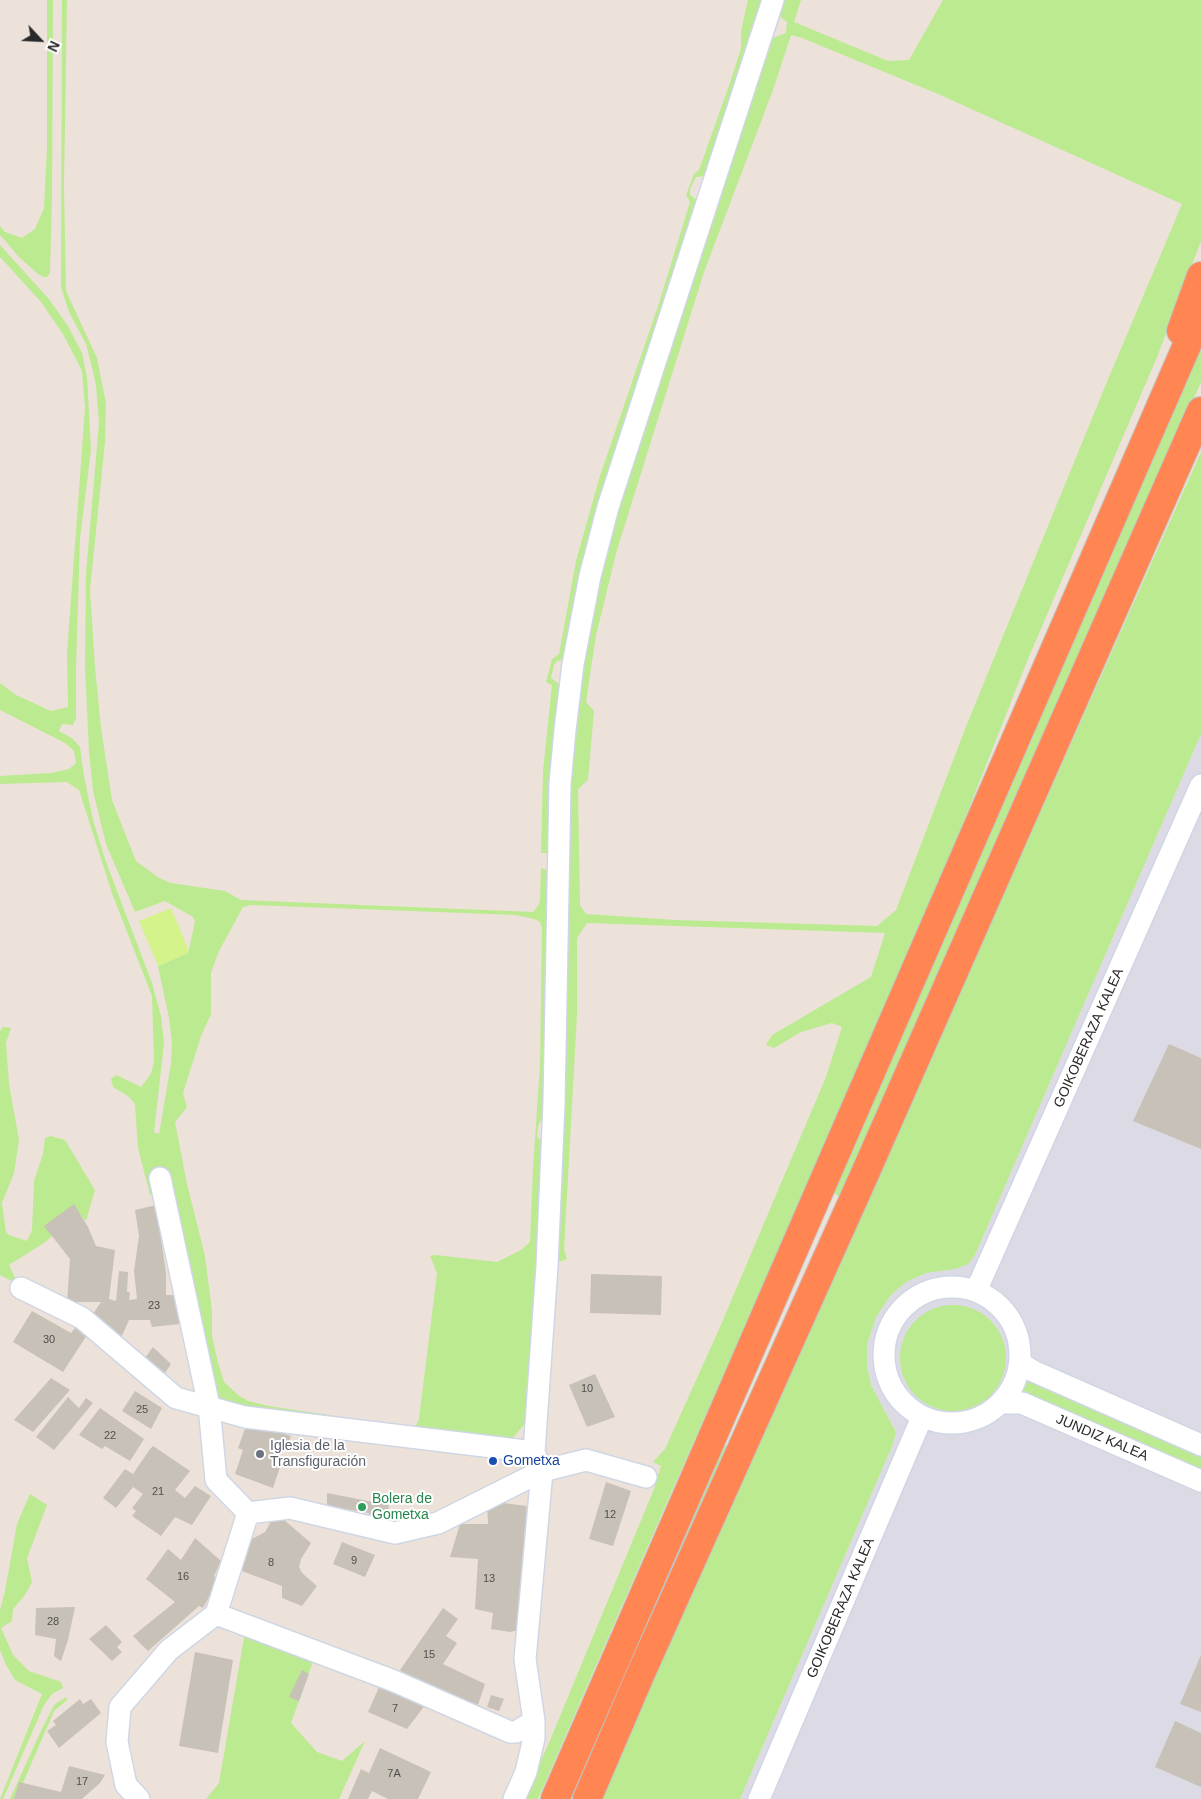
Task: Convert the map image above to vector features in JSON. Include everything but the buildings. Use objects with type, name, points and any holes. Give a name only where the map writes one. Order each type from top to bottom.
[{"type":"highway","points":[[1118,507],[1201,276]]},
{"type":"highway","points":[[555,1799],[1201,313]]},
{"type":"highway","points":[[587,1799],[641,1673],[859,1187],[1201,411]]},
{"type":"street","points":[[514,1799],[526,1772],[532,1752],[534,1721],[525,1659],[538,1461],[554,1113],[560,784],[564,730],[573,664],[590,576],[608,507],[773,0]]},
{"type":"street","name":"GOIKOBERAZA KALEA","points":[[976,1291],[1201,785]]},
{"type":"street","points":[[160,1178],[209,1406],[216,1480],[248,1513]]},
{"type":"street","points":[[954,1287],[976,1291],[996,1303],[1010,1320],[1019,1340],[1020,1363],[1014,1384],[1001,1403],[984,1416],[964,1423],[943,1423],[922,1417],[903,1404],[890,1385],[884,1362],[886,1340],[895,1318],[910,1301],[931,1290],[954,1287]]},
{"type":"street","points":[[21,1288],[82,1318],[176,1398],[246,1417],[538,1461],[586,1460],[646,1477]]},
{"type":"street","points":[[1020,1363],[1033,1372],[1201,1445]]},
{"type":"street","name":"JUNDIZ KALEA","points":[[1001,1403],[1022,1404],[1201,1481]]},
{"type":"street","name":"GOIKOBERAZA KALEA","points":[[759,1799],[922,1417]]},
{"type":"street","points":[[248,1513],[290,1508],[395,1533],[438,1524],[538,1461]]},
{"type":"street","points":[[139,1799],[126,1785],[117,1742],[120,1707],[169,1650],[216,1614],[248,1513]]},
{"type":"street","points":[[216,1614],[394,1681],[510,1732],[516,1732],[534,1721]]},
{"type":"shaded area","points":[[1201,734],[1201,1799],[740,1799],[893,1444],[896,1431],[871,1385],[867,1366],[867,1344],[876,1317],[891,1295],[906,1282],[926,1273],[955,1269],[975,1255]]},
{"type":"green space","points":[[47,0],[53,0],[52,197],[50,273],[47,277],[44,277],[19,257],[0,235],[0,226],[5,232],[22,238],[35,229],[44,208],[47,148]]},
{"type":"green space","points":[[62,0],[67,0],[64,186],[66,291],[97,358],[106,403],[105,442],[90,590],[95,667],[101,728],[112,800],[136,861],[159,878],[171,883],[225,891],[241,900],[533,912],[540,900],[541,868],[550,871],[546,1121],[540,1121],[537,1136],[545,1141],[527,1421],[511,1440],[239,1408],[217,1396],[171,1200],[150,1195],[138,1148],[135,1104],[128,1096],[113,1087],[111,1079],[116,1075],[141,1087],[151,1074],[154,1061],[152,996],[113,896],[79,790],[67,782],[0,784],[0,776],[51,773],[69,769],[76,763],[74,751],[65,743],[0,710],[0,683],[16,695],[51,711],[68,707],[67,653],[85,408],[82,371],[63,334],[41,302],[0,257],[0,245],[48,298],[68,326],[82,353],[87,377],[91,450],[80,538],[76,718],[73,725],[62,724],[59,731],[72,738],[80,747],[93,820],[106,862],[152,983],[161,1016],[164,1043],[154,1132],[159,1134],[171,1064],[172,1044],[169,1018],[158,966],[188,953],[195,922],[193,917],[165,901],[135,912],[106,844],[93,791],[85,667],[86,573],[99,423],[96,385],[86,344],[69,312],[61,287]],"holes":[[[251,905],[516,915],[534,919],[540,922],[542,928],[540,1066],[530,1242],[521,1250],[497,1262],[436,1255],[430,1256],[437,1273],[419,1419],[416,1426],[409,1427],[269,1406],[248,1401],[238,1395],[224,1382],[218,1363],[212,1336],[212,1311],[205,1256],[187,1184],[175,1122],[187,1107],[183,1093],[201,1036],[211,1014],[211,973],[219,951],[243,907]]]},
{"type":"green space","points":[[748,0],[765,0],[706,176],[696,177],[690,189],[690,195],[699,201],[566,658],[557,661],[554,665],[551,678],[562,686],[550,853],[541,853],[543,771],[552,685],[546,682],[552,659],[559,654],[576,561],[599,479],[659,303],[690,202],[686,195],[694,174],[699,170],[741,48],[741,31]]},
{"type":"green space","points":[[783,0],[801,0],[794,22],[888,61],[909,60],[943,0],[1201,0],[1201,241],[1157,357],[1028,659],[958,836],[804,1192],[538,1799],[524,1799],[654,1489],[661,1466],[653,1462],[665,1449],[720,1327],[826,1077],[842,1027],[832,1023],[801,1032],[774,1048],[766,1045],[772,1035],[871,977],[885,933],[587,923],[577,938],[577,1014],[564,1250],[567,1259],[556,1263],[571,756],[588,624],[625,480],[770,39],[786,33],[787,22],[778,15]],"holes":[[[791,35],[938,94],[1182,204],[965,729],[896,910],[877,926],[676,920],[586,914],[580,905],[578,789],[588,780],[594,711],[586,702],[596,635],[617,550],[704,272],[773,90]]]},
{"type":"green space","points":[[1201,339],[1201,382],[1001,843],[841,1197],[831,1192]]},
{"type":"green space","points":[[1201,452],[1201,734],[975,1255],[968,1264],[955,1269],[926,1273],[906,1282],[891,1295],[876,1317],[867,1344],[867,1366],[871,1385],[896,1432],[893,1444],[740,1799],[600,1799]]},
{"type":"green space","points":[[171,908],[189,951],[158,966],[139,921]]},
{"type":"green space","points":[[3,1027],[11,1028],[6,1043],[9,1084],[19,1140],[14,1173],[2,1203],[6,1232],[9,1235],[27,1241],[32,1230],[34,1181],[43,1154],[45,1138],[51,1136],[65,1140],[95,1190],[86,1221],[79,1213],[44,1243],[9,1265],[18,1284],[0,1275],[0,1031]]},
{"type":"green space","points":[[953,1305],[973,1309],[991,1320],[1002,1338],[1006,1358],[1002,1378],[991,1396],[973,1407],[953,1411],[933,1407],[915,1396],[904,1378],[900,1358],[904,1338],[915,1320],[933,1309]]},
{"type":"green space","points":[[1025,1377],[1201,1455],[1201,1473],[1018,1392]]},
{"type":"green space","points":[[722,1442],[730,1450],[574,1799],[567,1799]]},
{"type":"green space","points":[[30,1494],[47,1505],[27,1558],[32,1582],[25,1595],[13,1609],[12,1621],[1,1628],[13,1655],[29,1671],[61,1682],[63,1688],[52,1694],[44,1705],[3,1799],[0,1799],[42,1694],[15,1680],[0,1650],[0,1610],[17,1524]]},
{"type":"green space","points":[[245,1632],[315,1656],[291,1723],[317,1752],[342,1761],[365,1741],[339,1799],[206,1799],[219,1783]]},
{"type":"green space","points":[[66,1697],[67,1700],[54,1711],[16,1799],[10,1799],[54,1705]]},
{"type":"place","name":"Iglesia de la Transfiguración","points":[[260,1454]]},
{"type":"place","name":"Gometxa","points":[[493,1461]]},
{"type":"place","name":"Bolera de Gometxa","points":[[362,1507]]}]
